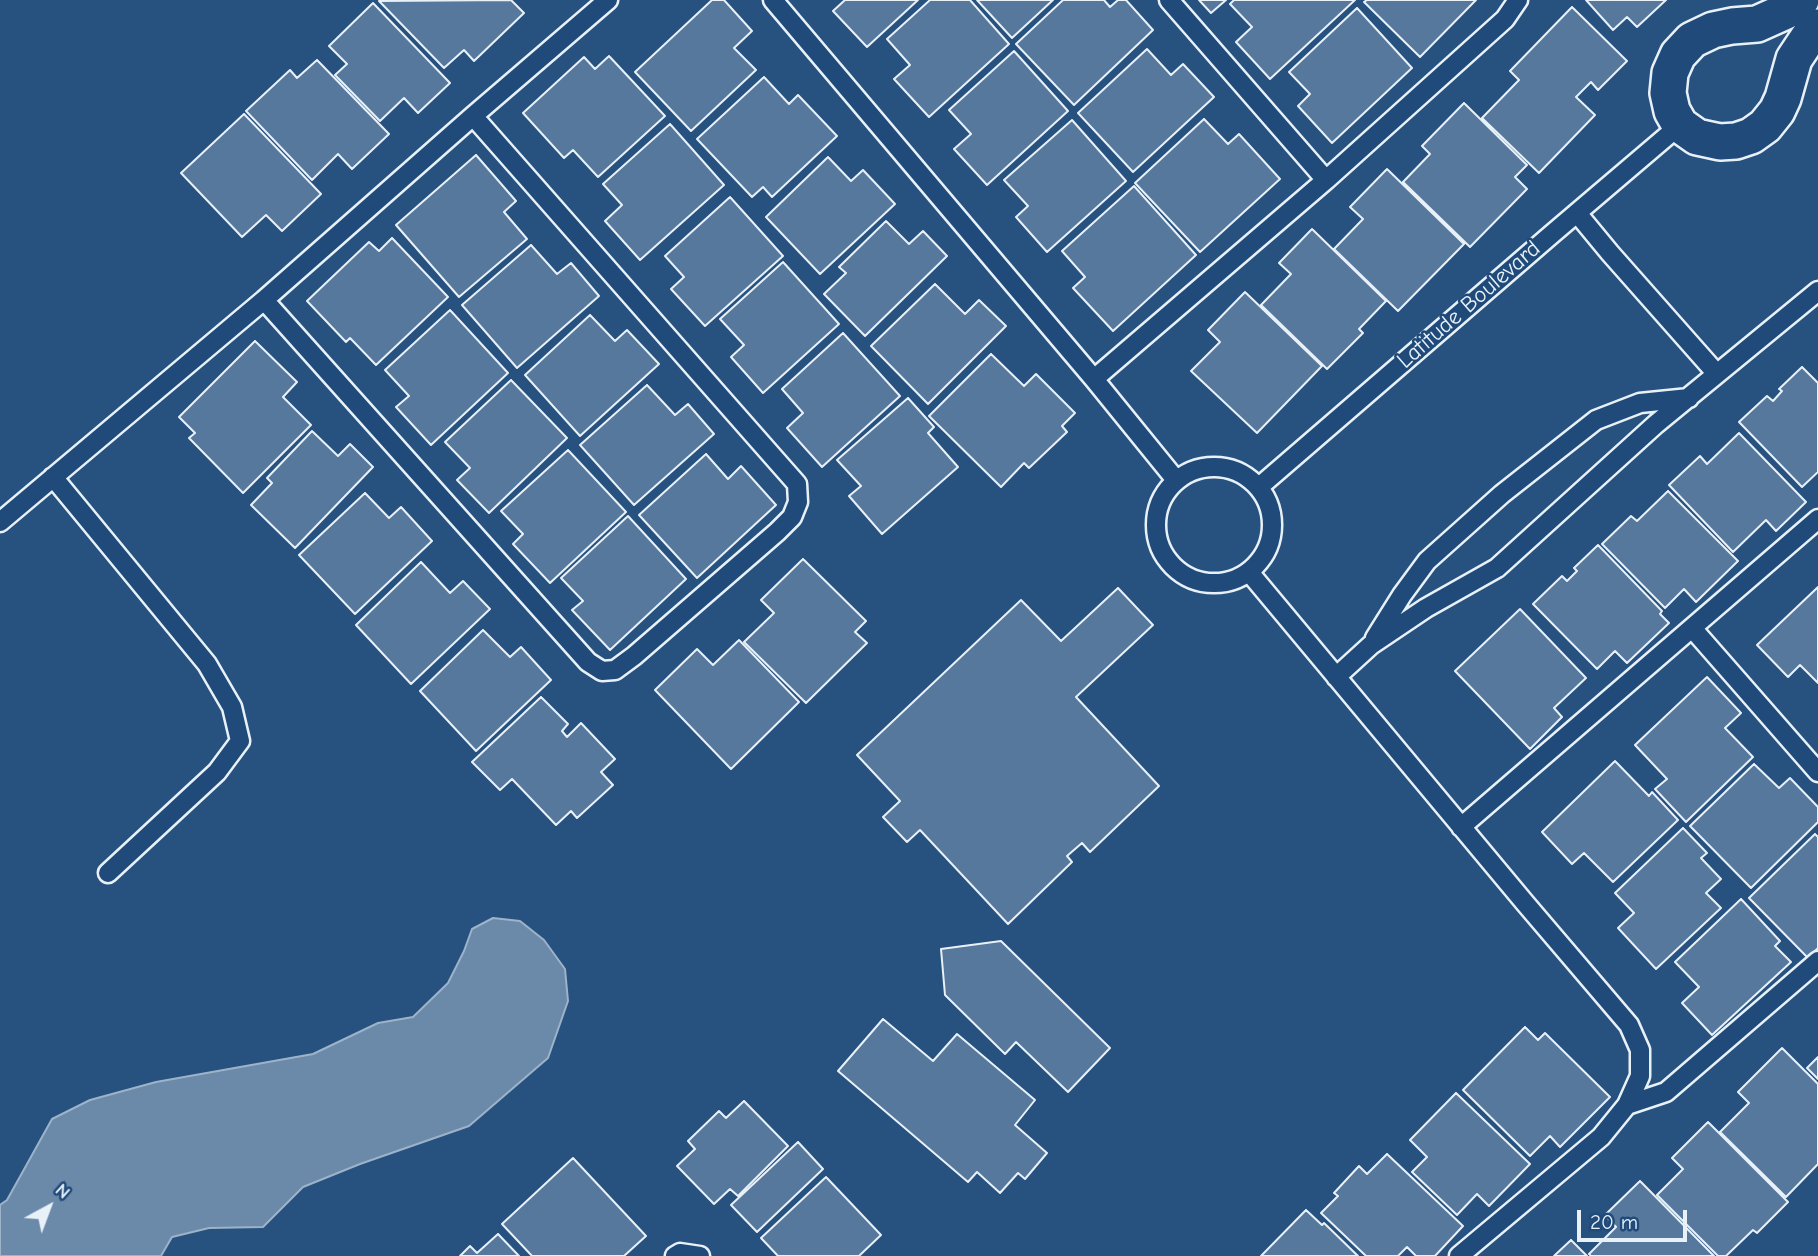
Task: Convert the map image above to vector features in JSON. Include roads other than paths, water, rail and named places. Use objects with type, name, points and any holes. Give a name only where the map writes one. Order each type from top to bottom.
[{"type":"street","points":[[1801,0],[1786,11],[1757,24],[1713,30],[1692,40],[1685,47],[1670,73],[1668,93],[1672,111],[1680,125],[1697,137],[1720,142],[1751,136],[1765,126],[1777,111],[1794,59],[1818,27]]},
{"type":"lane","points":[[0,522],[264,300],[608,0]]},
{"type":"lane","points":[[773,0],[1094,379],[1176,480]]},
{"type":"lane","points":[[1169,0],[1326,180]]},
{"type":"lane","points":[[1094,379],[1326,180],[1505,19],[1518,0]]},
{"type":"lane","points":[[264,300],[588,662],[601,671],[615,670],[625,663],[778,532],[792,517],[798,502],[797,484],[473,116]]},
{"type":"lane","name":"Latitude Boulevard","points":[[1259,487],[1680,125]]},
{"type":"lane","points":[[1577,213],[1717,374]]},
{"type":"lane","points":[[1336,677],[1371,645],[1426,608],[1497,568],[1656,424],[1818,291]]},
{"type":"lane","points":[[1371,645],[1427,561],[1502,494],[1596,420],[1640,403],[1689,398]]},
{"type":"lane","points":[[1228,468],[1245,475],[1259,487],[1268,500],[1273,531],[1269,547],[1261,561],[1250,572],[1232,581],[1212,583],[1193,579],[1175,569],[1163,553],[1156,534],[1157,514],[1163,495],[1176,480],[1192,470],[1228,468]]},
{"type":"lane","points":[[53,477],[207,664],[232,706],[240,741],[217,772],[108,873]]},
{"type":"lane","points":[[1461,827],[1818,519]]},
{"type":"lane","points":[[1250,572],[1629,1025],[1640,1049],[1640,1076],[1627,1105],[1601,1137],[1459,1256]]},
{"type":"lane","points":[[1692,628],[1818,772]]},
{"type":"lane","points":[[1627,1105],[1665,1092],[1818,961]]},
{"type":"lane","points":[[675,1256],[680,1253],[701,1256]]},
{"type":"water","points":[[493,918],[520,921],[544,940],[565,969],[568,1001],[548,1058],[469,1126],[303,1187],[263,1227],[209,1228],[172,1237],[161,1256],[0,1256],[0,1205],[7,1200],[52,1119],[90,1100],[156,1082],[313,1054],[378,1023],[413,1017],[448,983],[472,929]]}]
